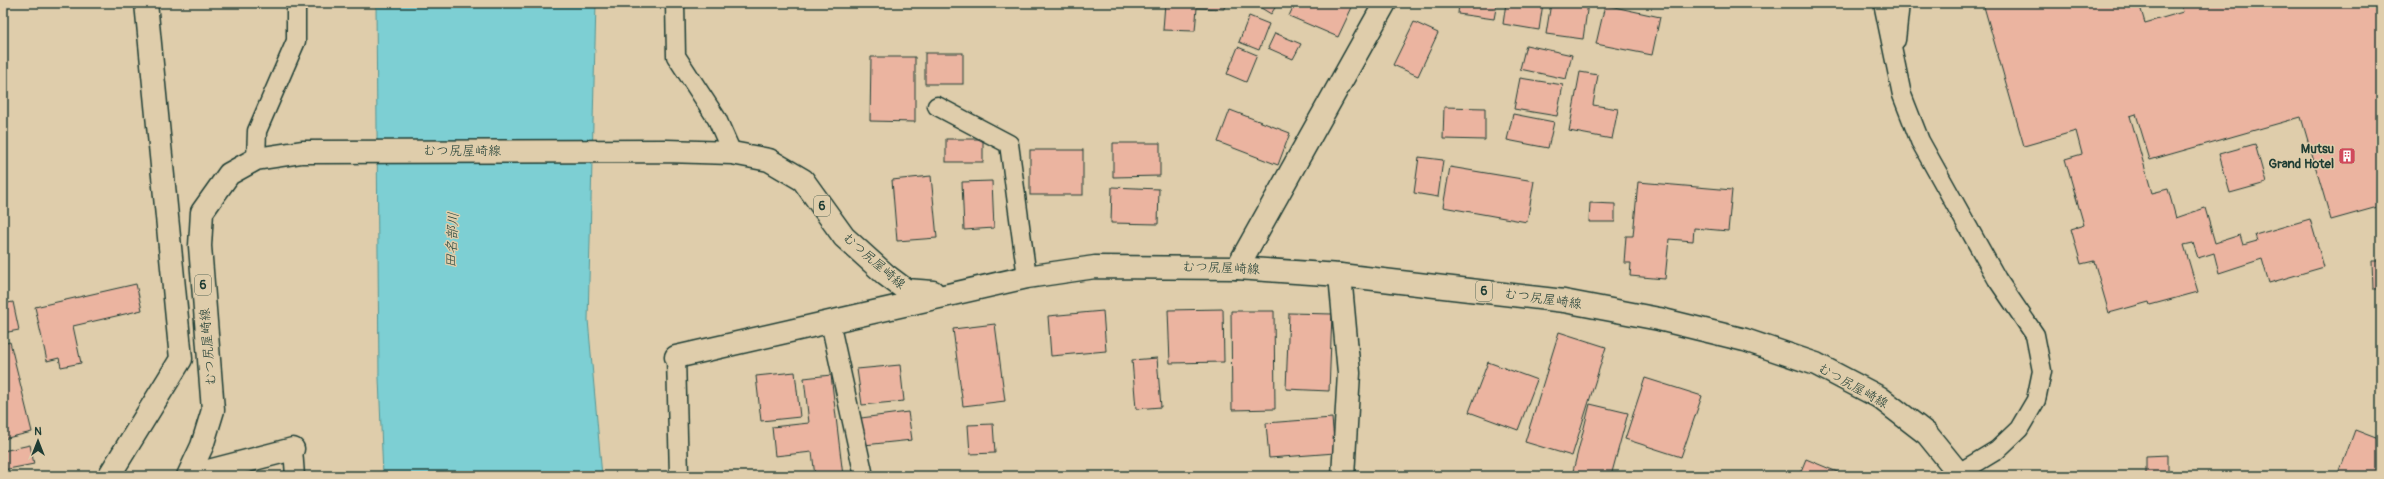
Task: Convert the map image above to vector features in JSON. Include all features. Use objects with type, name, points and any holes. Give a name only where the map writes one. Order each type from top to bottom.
[{"type":"main road","points":[[109,476],[181,359],[146,3]]},
{"type":"main road","points":[[1237,268],[1384,3]]},
{"type":"main road","name":"むつ尻屋崎線","points":[[188,476],[202,446],[213,410],[200,246],[202,212],[229,174],[256,159],[302,152],[666,151],[732,153],[769,160],[803,180],[844,237],[906,290],[961,293]]},
{"type":"main road","name":"むつ尻屋崎線","points":[[676,357],[1028,277],[1095,267],[1237,268],[1340,275],[1564,301],[1659,319],[1745,340],[1816,364],[1879,397],[1927,434],[1960,474]]},
{"type":"main road","points":[[1340,275],[1349,373],[1343,476]]},
{"type":"main road","name":"むつ尻屋崎線","points":[[188,476],[293,449]]},
{"type":"lane","points":[[256,159],[257,131],[296,41],[296,3]]},
{"type":"lane","points":[[675,3],[676,56],[717,119],[732,153]]},
{"type":"lane","points":[[1883,3],[1902,95],[1920,141],[1997,280],[2035,335],[2042,371],[2036,400],[2019,429],[1997,450],[1960,474]]},
{"type":"lane","points":[[1894,56],[1900,3]]},
{"type":"lane","points":[[937,106],[1009,144],[1028,277]]},
{"type":"lane","points":[[830,322],[864,476]]},
{"type":"lane","points":[[676,357],[679,476]]},
{"type":"lane","points":[[293,449],[295,476]]},
{"type":"water","name":"田名部川","points":[[376,3],[596,3],[588,320],[602,476],[383,476],[379,378]]},
{"type":"building","points":[[1165,3],[1225,3],[1224,9],[1197,8],[1195,31],[1163,30]]},
{"type":"building","points":[[1253,3],[1278,3],[1271,14]]},
{"type":"building","points":[[1295,3],[1354,3],[1338,37],[1289,16]]},
{"type":"building","points":[[1459,3],[1497,3],[1494,19],[1458,14]]},
{"type":"building","points":[[1506,3],[1543,3],[1539,30],[1503,24]]},
{"type":"building","points":[[1551,3],[1588,3],[1583,39],[1546,34]]},
{"type":"building","name":"Mutsu Grand Hotel","points":[[1983,3],[2139,3],[2145,23],[2183,12],[2181,3],[2381,3],[2381,206],[2331,220],[2301,117],[2150,160],[2136,114],[2130,116],[2152,193],[2168,189],[2176,218],[2205,208],[2215,243],[2240,235],[2243,245],[2257,241],[2255,235],[2310,219],[2324,267],[2269,283],[2262,259],[2219,273],[2214,253],[2198,258],[2193,243],[2184,245],[2198,292],[2150,305],[2149,302],[2109,313],[2094,261],[2081,264],[2071,229],[2084,225],[2065,159],[2082,154],[2076,131],[2024,146]]},
{"type":"building","points":[[1605,5],[1660,17],[1652,55],[1596,44]]},
{"type":"building","points":[[1249,16],[1269,24],[1259,50],[1239,42]]},
{"type":"building","points":[[1414,22],[1438,33],[1418,76],[1393,65]]},
{"type":"building","points":[[1275,33],[1301,44],[1293,59],[1268,48]]},
{"type":"building","points":[[1526,45],[1572,55],[1566,79],[1520,69]]},
{"type":"building","points":[[1238,47],[1257,55],[1246,82],[1227,74]]},
{"type":"building","points":[[925,53],[963,53],[963,84],[925,84]]},
{"type":"building","points":[[871,57],[915,57],[915,122],[870,121]]},
{"type":"building","points":[[1580,72],[1598,75],[1593,105],[1618,109],[1612,139],[1569,131]]},
{"type":"building","points":[[1520,78],[1563,85],[1557,116],[1514,109]]},
{"type":"building","points":[[1444,107],[1485,108],[1485,140],[1443,139]]},
{"type":"building","points":[[1230,110],[1290,133],[1278,165],[1218,142]]},
{"type":"building","points":[[1513,114],[1554,122],[1548,148],[1507,140]]},
{"type":"building","points":[[946,139],[983,139],[983,162],[946,162]]},
{"type":"building","points":[[1113,143],[1160,143],[1160,176],[1113,177]]},
{"type":"building","points":[[2255,144],[2266,183],[2230,193],[2219,154]]},
{"type":"building","points":[[1030,150],[1083,150],[1083,195],[1030,195]]},
{"type":"building","points":[[1419,157],[1443,160],[1438,197],[1414,193]]},
{"type":"building","points":[[1450,167],[1534,181],[1527,222],[1443,207]]},
{"type":"building","points":[[931,176],[937,238],[897,241],[892,180]]},
{"type":"building","points":[[992,181],[994,228],[964,230],[962,182]]},
{"type":"building","points":[[1638,182],[1732,190],[1728,231],[1694,228],[1693,241],[1669,239],[1665,279],[1630,276],[1631,263],[1624,263],[1626,236],[1633,236]]},
{"type":"building","points":[[1112,187],[1159,189],[1158,224],[1111,223]]},
{"type":"building","points":[[1590,203],[1615,204],[1615,222],[1589,222]]},
{"type":"building","points":[[2372,261],[2381,261],[2381,289],[2373,289]]},
{"type":"building","points":[[136,284],[142,310],[73,326],[81,363],[61,367],[59,358],[47,361],[35,307]]},
{"type":"building","points":[[13,302],[19,330],[3,333],[3,304]]},
{"type":"building","points":[[1223,309],[1224,362],[1170,363],[1168,310]]},
{"type":"building","points":[[1103,311],[1106,351],[1051,356],[1048,316]]},
{"type":"building","points":[[1231,311],[1274,311],[1275,409],[1232,410]]},
{"type":"building","points":[[1289,313],[1332,314],[1329,391],[1286,389]]},
{"type":"building","points":[[995,324],[1005,401],[963,406],[953,329]]},
{"type":"building","points":[[1559,332],[1606,347],[1572,456],[1525,442]]},
{"type":"building","points":[[10,342],[32,432],[3,439],[3,344]]},
{"type":"building","points":[[1157,358],[1161,407],[1136,409],[1132,360]]},
{"type":"building","points":[[1488,362],[1537,380],[1518,430],[1469,412]]},
{"type":"building","points":[[900,365],[904,401],[862,405],[857,369]]},
{"type":"building","points":[[795,372],[800,417],[761,421],[756,376]]},
{"type":"building","points":[[831,375],[843,476],[815,476],[812,452],[775,456],[772,427],[809,423],[804,378]]},
{"type":"building","points":[[1645,378],[1702,396],[1681,457],[1625,439]]},
{"type":"building","points":[[1590,404],[1628,413],[1611,476],[1592,476],[1573,471]]},
{"type":"building","points":[[908,412],[912,440],[864,445],[861,418]]},
{"type":"building","points":[[1332,418],[1335,453],[1269,458],[1266,423]]},
{"type":"building","points":[[993,424],[995,453],[970,454],[968,425]]},
{"type":"building","points":[[2355,430],[2381,440],[2381,476],[2338,476]]},
{"type":"building","points":[[30,445],[34,464],[3,470],[3,451]]},
{"type":"building","points":[[2168,455],[2168,476],[2146,476],[2146,456]]},
{"type":"building","points":[[1806,459],[1847,476],[1799,476]]},
{"type":"building","points":[[1174,475],[1174,476],[1139,476]]},
{"type":"place","name":"Mutsu Grand Hotel","points":[[2347,156]]}]
